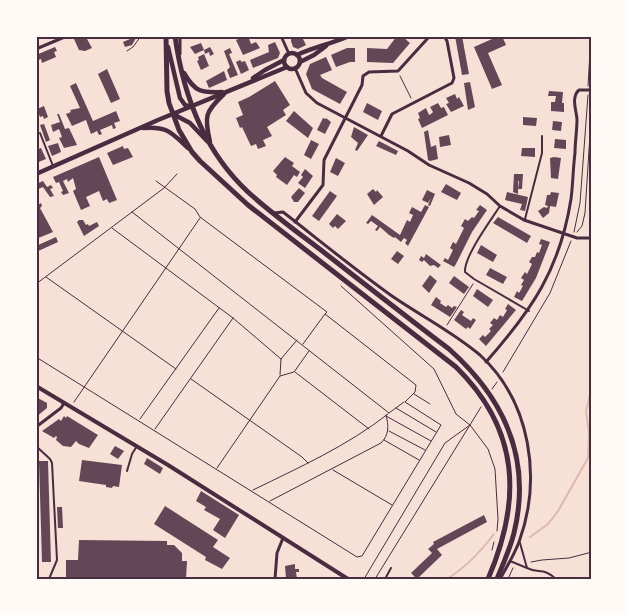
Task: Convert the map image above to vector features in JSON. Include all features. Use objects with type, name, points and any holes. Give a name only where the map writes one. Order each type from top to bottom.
[{"type":"main road","points":[[166,36],[180,98],[184,104],[192,107]]},
{"type":"main road","points":[[175,36],[183,81],[192,107],[211,145]]},
{"type":"main road","points":[[36,174],[248,82],[287,67],[295,68],[300,62],[348,36]]},
{"type":"main road","points":[[167,43],[167,91],[173,114],[192,152]]},
{"type":"main road","points":[[248,82],[284,60],[289,54],[297,55],[311,49],[327,46]]},
{"type":"main road","points":[[297,55],[300,62]]},
{"type":"main road","points":[[284,60],[287,67]]},
{"type":"main road","points":[[180,67],[190,83],[198,90],[206,93],[226,92]]},
{"type":"main road","points":[[211,145],[206,126],[207,115],[211,106],[226,92]]},
{"type":"main road","points":[[173,114],[190,123],[211,145],[238,182],[274,213],[449,350],[468,366],[490,393],[510,434],[519,472],[519,506],[514,533],[498,579]]},
{"type":"main road","points":[[136,129],[158,127],[168,130],[239,197],[423,340],[456,367],[481,395],[499,431],[508,461],[510,481],[510,502],[505,532],[488,579]]},
{"type":"street","points":[[36,49],[67,36]]},
{"type":"street","points":[[180,36],[180,67]]},
{"type":"street","points":[[281,36],[289,54]]},
{"type":"street","points":[[295,222],[323,185],[324,160],[362,85],[363,76],[369,72],[398,71],[432,36]]},
{"type":"street","points":[[381,136],[392,114],[452,83],[454,78],[451,59],[444,36]]},
{"type":"street","points":[[295,68],[306,93],[312,99],[408,151],[429,165],[469,183],[487,194],[500,206],[524,220],[573,237],[592,238]]},
{"type":"street","points":[[486,362],[529,311],[552,266],[564,234],[571,197],[577,122],[574,98],[579,90],[592,90]]},
{"type":"street","points":[[274,213],[283,212],[393,296],[466,344],[500,377],[522,422],[530,457],[530,486],[520,540],[510,561],[498,579]]},
{"type":"street","points":[[36,386],[243,511],[348,579]]},
{"type":"street","points":[[36,427],[61,408],[64,403]]},
{"type":"street","points":[[275,579],[276,553],[283,538]]},
{"type":"lane","points":[[40,132],[53,166]]},
{"type":"lane","points":[[524,220],[542,153],[542,136]]},
{"type":"lane","points":[[500,206],[484,229],[465,266],[465,272],[529,311]]},
{"type":"lane","points":[[36,446],[50,458],[52,463],[57,560],[49,579]]},
{"type":"lane","points":[[127,470],[136,446]]},
{"type":"lane","points":[[520,540],[527,568]]},
{"type":"lane","points":[[510,561],[516,562],[530,570],[542,570],[550,573],[556,579]]},
{"type":"lane","points":[[385,579],[391,568]]},
{"type":"path","points":[[127,51],[133,47],[141,36]]},
{"type":"path","points":[[398,71],[413,103]]},
{"type":"path","points":[[573,237],[582,226],[585,213],[592,103]]},
{"type":"path","points":[[36,284],[164,188],[177,174]]},
{"type":"path","points":[[156,182],[195,209],[200,217],[326,312],[325,314],[416,385],[413,394],[369,429],[345,444],[253,491]]},
{"type":"path","points":[[132,212],[389,413]]},
{"type":"path","points":[[71,407],[200,217]]},
{"type":"path","points":[[112,228],[233,318],[281,359]]},
{"type":"path","points":[[46,277],[176,368]]},
{"type":"path","points":[[444,330],[476,280]]},
{"type":"path","points":[[336,281],[434,370],[456,414],[470,425],[488,448],[494,469],[498,519],[497,532]]},
{"type":"path","points":[[140,420],[219,308]]},
{"type":"path","points":[[302,345],[325,314]]},
{"type":"path","points":[[155,430],[233,318]]},
{"type":"path","points":[[217,468],[280,376],[281,359],[297,340]]},
{"type":"path","points":[[280,376],[294,372],[310,351]]},
{"type":"path","points":[[36,357],[140,420],[357,557],[362,556],[441,425],[404,402]]},
{"type":"path","points":[[294,372],[369,429]]},
{"type":"path","points":[[191,379],[308,463]]},
{"type":"path","points":[[413,394],[430,404]]},
{"type":"path","points":[[375,579],[482,405]]},
{"type":"path","points":[[396,408],[436,432]]},
{"type":"path","points":[[269,501],[384,440],[388,425],[386,416]]},
{"type":"path","points":[[386,416],[431,441]]},
{"type":"path","points":[[364,579],[445,443],[470,425]]},
{"type":"path","points":[[387,430],[425,451]]},
{"type":"path","points":[[384,440],[419,461]]},
{"type":"path","points":[[332,469],[393,505]]},
{"type":"path","points":[[490,556],[495,540]]},
{"type":"path","points":[[526,564],[542,560],[569,558],[592,552]]},
{"type":"path","points":[[508,579],[516,562]]},
{"type":"building","points":[[79,36],[93,36],[87,39],[92,48],[85,51],[79,50],[74,39]]},
{"type":"building","points":[[137,36],[132,45],[125,47],[123,42]]},
{"type":"building","points":[[248,36],[251,44],[256,42],[260,48],[243,55],[236,40]]},
{"type":"building","points":[[298,36],[299,38],[302,37],[306,45],[298,49],[293,47],[291,39]]},
{"type":"building","points":[[397,36],[402,36],[410,43],[393,63],[367,62],[367,48],[387,49]]},
{"type":"building","points":[[455,36],[462,36],[469,74],[462,75]]},
{"type":"building","points":[[491,36],[502,36],[506,45],[488,53],[502,85],[492,89],[474,47],[492,39]]},
{"type":"building","points":[[275,42],[280,53],[278,58],[253,68],[250,60],[269,52],[268,45]]},
{"type":"building","points":[[201,43],[204,50],[195,54],[190,47]]},
{"type":"building","points":[[55,47],[57,51],[54,52],[56,57],[42,63],[41,59],[36,61],[36,55]]},
{"type":"building","points":[[210,47],[214,54],[210,56],[209,52],[205,54],[204,50]]},
{"type":"building","points":[[230,48],[232,53],[229,54],[238,75],[230,78],[227,70],[230,67],[224,51]]},
{"type":"building","points":[[347,48],[355,48],[355,62],[336,67],[331,55]]},
{"type":"building","points":[[204,54],[209,66],[201,70],[197,61],[199,60],[198,57]]},
{"type":"building","points":[[326,57],[332,70],[320,75],[347,92],[340,104],[312,89],[306,74],[310,64]]},
{"type":"building","points":[[240,60],[242,62],[245,61],[249,70],[241,74],[236,62]]},
{"type":"building","points":[[107,69],[120,99],[111,103],[98,74]]},
{"type":"building","points":[[224,71],[227,80],[209,88],[206,81]]},
{"type":"building","points":[[275,81],[290,105],[283,110],[286,115],[267,127],[272,136],[263,140],[266,146],[258,149],[256,144],[251,146],[242,127],[240,128],[236,118],[243,115],[238,102]]},
{"type":"building","points":[[470,82],[475,107],[468,110],[464,83]]},
{"type":"building","points":[[76,83],[93,121],[116,111],[120,121],[114,123],[116,128],[113,129],[112,125],[100,130],[102,134],[99,135],[97,131],[91,134],[86,120],[72,126],[66,114],[71,112],[70,110],[80,108],[70,86]]},
{"type":"building","points":[[549,91],[563,92],[562,103],[564,103],[564,112],[551,111],[551,102],[555,102],[556,96],[548,96]]},
{"type":"building","points":[[455,94],[464,106],[451,112],[446,104],[449,103],[446,98]]},
{"type":"building","points":[[367,103],[382,111],[378,120],[363,112]]},
{"type":"building","points":[[438,103],[441,108],[444,107],[448,115],[422,128],[418,119],[420,118],[418,113],[426,108],[429,115],[431,114],[433,112],[430,107]]},
{"type":"building","points":[[44,106],[48,117],[44,119],[43,116],[40,117],[37,109]]},
{"type":"building","points":[[294,111],[313,128],[308,138],[286,121]]},
{"type":"building","points":[[57,114],[59,114],[65,129],[69,128],[77,145],[64,148],[59,138],[62,137],[59,129],[53,132],[51,125],[60,122]]},
{"type":"building","points":[[523,117],[537,118],[536,126],[523,125]]},
{"type":"building","points":[[323,118],[331,122],[325,134],[317,130]]},
{"type":"building","points":[[553,121],[562,122],[561,131],[552,130]]},
{"type":"building","points":[[44,124],[50,140],[46,142],[40,125]]},
{"type":"building","points":[[354,127],[368,135],[357,151],[355,150],[358,143],[351,137]]},
{"type":"building","points":[[428,130],[431,147],[436,145],[438,159],[430,161],[428,160],[424,132]]},
{"type":"building","points":[[449,135],[451,145],[440,147],[439,137]]},
{"type":"building","points":[[555,139],[566,140],[566,149],[554,148]]},
{"type":"building","points":[[311,140],[319,144],[311,159],[304,155]]},
{"type":"building","points":[[379,141],[398,151],[396,155],[376,146]]},
{"type":"building","points":[[58,143],[61,152],[52,156],[48,146]]},
{"type":"building","points":[[123,146],[124,149],[128,148],[133,157],[113,165],[107,153]]},
{"type":"building","points":[[41,148],[46,159],[36,163],[36,150]]},
{"type":"building","points":[[522,148],[535,148],[535,157],[521,156]]},
{"type":"building","points":[[99,157],[117,200],[109,203],[107,199],[103,201],[99,191],[86,197],[90,206],[81,210],[73,191],[76,189],[73,178],[68,182],[67,179],[63,181],[69,193],[63,195],[59,182],[56,183],[53,177]]},
{"type":"building","points":[[285,157],[294,163],[292,166],[300,172],[297,177],[294,175],[287,185],[276,177],[277,175],[273,171]]},
{"type":"building","points":[[336,158],[345,163],[338,176],[330,172]]},
{"type":"building","points":[[550,158],[561,158],[558,179],[551,178]]},
{"type":"building","points":[[305,169],[313,176],[305,188],[298,183],[303,177],[301,175]]},
{"type":"building","points":[[514,174],[523,174],[522,189],[518,189],[518,194],[513,192]]},
{"type":"building","points":[[43,181],[47,187],[51,185],[53,188],[50,189],[54,196],[50,197],[43,187],[36,190],[36,184]]},
{"type":"building","points":[[446,184],[461,193],[457,200],[441,192]]},
{"type":"building","points":[[299,188],[305,193],[298,202],[294,202],[291,197]]},
{"type":"building","points":[[373,189],[376,192],[377,190],[383,197],[374,205],[367,194]]},
{"type":"building","points":[[427,190],[435,194],[430,206],[428,205],[431,198],[428,203],[422,200]]},
{"type":"building","points":[[330,191],[337,196],[319,221],[312,216]]},
{"type":"building","points":[[507,192],[528,197],[525,211],[520,210],[522,204],[505,200]]},
{"type":"building","points":[[551,192],[559,193],[556,207],[550,206],[549,213],[543,218],[538,211],[544,207],[547,208],[548,206],[545,205],[547,195],[550,195]]},
{"type":"building","points":[[41,203],[42,206],[40,208],[53,232],[36,239],[36,206]]},
{"type":"building","points":[[425,205],[429,207],[408,246],[405,243],[407,240],[404,238],[401,242],[380,227],[377,231],[375,230],[378,226],[371,221],[368,224],[366,223],[372,215],[400,235],[407,220],[410,222],[413,215],[409,213],[412,207],[421,212]]},
{"type":"building","points":[[480,205],[487,210],[472,232],[454,267],[443,261],[445,258],[448,260],[453,250],[450,248],[453,242],[456,244],[464,228],[461,226],[465,219],[468,221],[472,217],[474,218],[479,211],[476,210]]},
{"type":"building","points":[[337,214],[346,221],[338,229],[335,226],[333,228],[329,224]]},
{"type":"building","points":[[498,217],[531,236],[527,243],[493,223]]},
{"type":"building","points":[[83,220],[89,226],[97,222],[99,226],[84,236],[77,222]]},
{"type":"building","points":[[56,237],[58,242],[36,252],[36,246]]},
{"type":"building","points":[[541,239],[550,242],[536,278],[522,301],[514,297],[523,286],[521,285],[524,280],[521,278],[525,272],[527,274],[532,264],[529,262],[532,257],[535,257],[537,252],[539,253],[542,245],[539,244]]},
{"type":"building","points":[[481,245],[497,255],[493,262],[477,253]]},
{"type":"building","points":[[397,251],[404,256],[398,264],[391,259]]},
{"type":"building","points":[[426,254],[441,265],[438,268],[434,265],[430,266],[424,260],[422,262],[419,260],[421,256],[424,258]]},
{"type":"building","points":[[490,268],[507,277],[503,284],[486,275]]},
{"type":"building","points":[[430,275],[437,281],[429,293],[422,286]]},
{"type":"building","points":[[454,276],[469,287],[464,294],[449,283]]},
{"type":"building","points":[[477,289],[493,300],[488,307],[473,296]]},
{"type":"building","points":[[436,297],[446,307],[448,305],[452,308],[454,306],[457,307],[450,317],[431,305]]},
{"type":"building","points":[[508,304],[516,310],[486,346],[479,339],[483,335],[485,337],[491,331],[489,329],[493,325],[490,323],[494,318],[497,320],[500,315],[503,317]]},
{"type":"building","points":[[461,310],[464,312],[462,315],[471,321],[473,318],[476,320],[470,329],[468,327],[466,329],[454,320]]},
{"type":"building","points":[[36,397],[47,403],[47,408],[36,417]]},
{"type":"building","points":[[64,416],[98,435],[89,448],[76,441],[71,447],[63,446],[56,440],[56,436],[54,438],[42,431],[59,419],[61,421]]},
{"type":"building","points":[[115,446],[124,451],[118,459],[110,454]]},
{"type":"building","points":[[147,458],[163,468],[160,474],[144,464]]},
{"type":"building","points":[[82,460],[122,465],[119,487],[113,486],[112,488],[106,487],[106,485],[79,481]]},
{"type":"building","points":[[39,461],[48,461],[51,562],[42,562]]},
{"type":"building","points":[[201,491],[239,515],[225,538],[213,530],[220,519],[204,510],[206,507],[196,501]]},
{"type":"building","points":[[165,506],[218,540],[213,547],[230,558],[222,569],[205,560],[206,557],[154,524]]},
{"type":"building","points":[[57,507],[62,507],[63,528],[58,528]]},
{"type":"building","points":[[484,515],[487,522],[437,549],[442,555],[417,579],[411,573],[432,553],[428,549],[434,544],[433,542]]},
{"type":"building","points":[[79,540],[167,541],[167,545],[174,545],[182,553],[182,561],[187,561],[186,579],[66,579],[66,560],[78,560]]},
{"type":"building","points":[[295,564],[295,569],[299,569],[299,572],[296,572],[297,579],[286,579],[285,566]]},
{"type":"waterway","points":[[530,537],[548,524],[558,511],[588,458],[589,433],[586,411],[592,387]]},
{"type":"waterway","points":[[447,579],[472,559],[494,534]]}]
